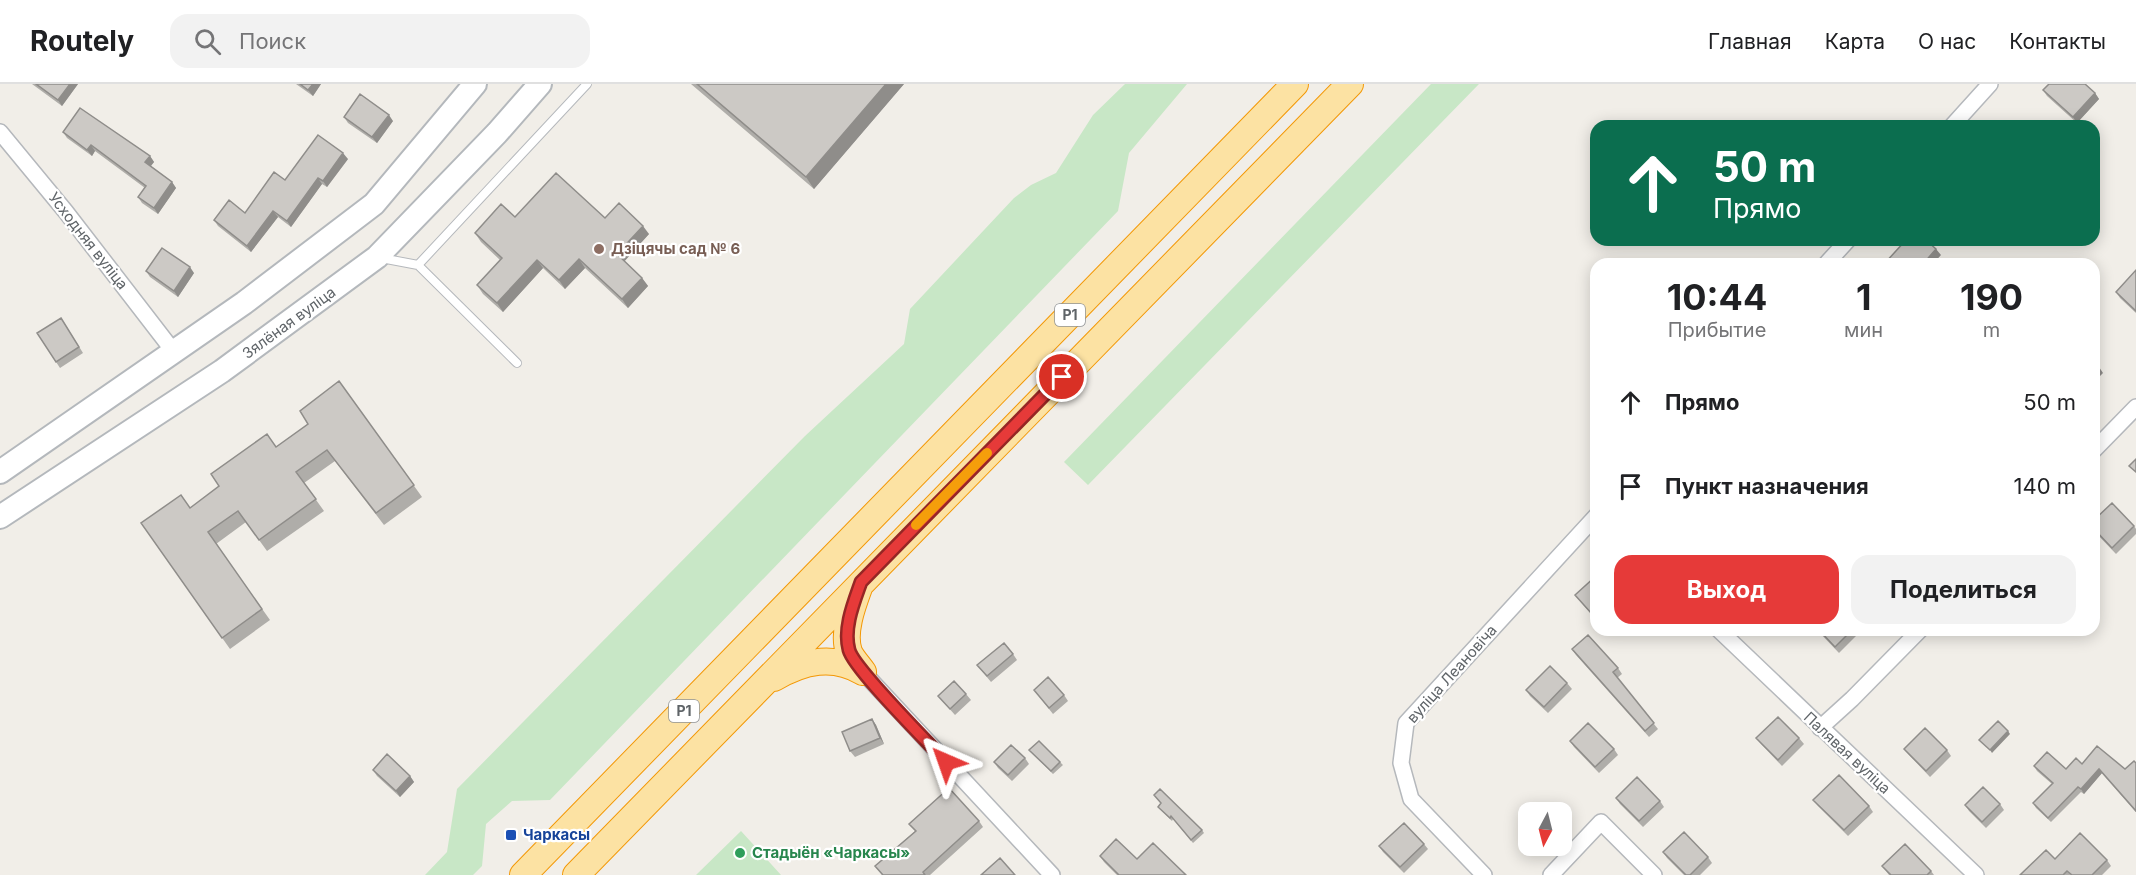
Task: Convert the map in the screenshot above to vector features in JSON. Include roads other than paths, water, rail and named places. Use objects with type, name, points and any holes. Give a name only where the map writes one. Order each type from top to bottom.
[{"type":"highway","name":"Р1","points":[[522,875],[1295,84]]},
{"type":"highway","name":"Р1","points":[[576,875],[1350,84]]},
{"type":"highway","points":[[861,582],[852,609],[847,639],[849,653],[863,672]]},
{"type":"highway","points":[[754,692],[777,676],[824,660],[834,660],[863,672]]},
{"type":"main road","points":[[0,472],[244,303],[374,204],[475,84]]},
{"type":"main road","name":"Зялёная вуліца","points":[[0,517],[222,371],[377,257],[497,133],[540,84]]},
{"type":"street","points":[[1957,120],[1990,84]]},
{"type":"street","name":"Усходняя вуліца","points":[[0,132],[66,212],[174,352]]},
{"type":"street","points":[[1832,258],[1842,246]]},
{"type":"street","points":[[2100,444],[2136,407]]},
{"type":"street","name":"вуліца Леановіча","points":[[1484,875],[1411,799],[1401,763],[1406,723],[1590,523]]},
{"type":"street","name":"Палявая вуліца","points":[[1725,636],[1976,875]]},
{"type":"street","points":[[1820,728],[1914,636]]},
{"type":"street","points":[[863,672],[1052,875]]},
{"type":"street","points":[[1551,875],[1601,822],[1654,875]]},
{"type":"lane","points":[[418,266],[587,84]]},
{"type":"lane","points":[[377,257],[418,266],[517,363]]},
{"type":"place","name":"Дзіцячы сад № 6","points":[[599,249]]},
{"type":"place","name":"Чаркасы","points":[[511,835]]},
{"type":"place","name":"Стадыён «Чаркасы»","points":[[740,853]]}]
